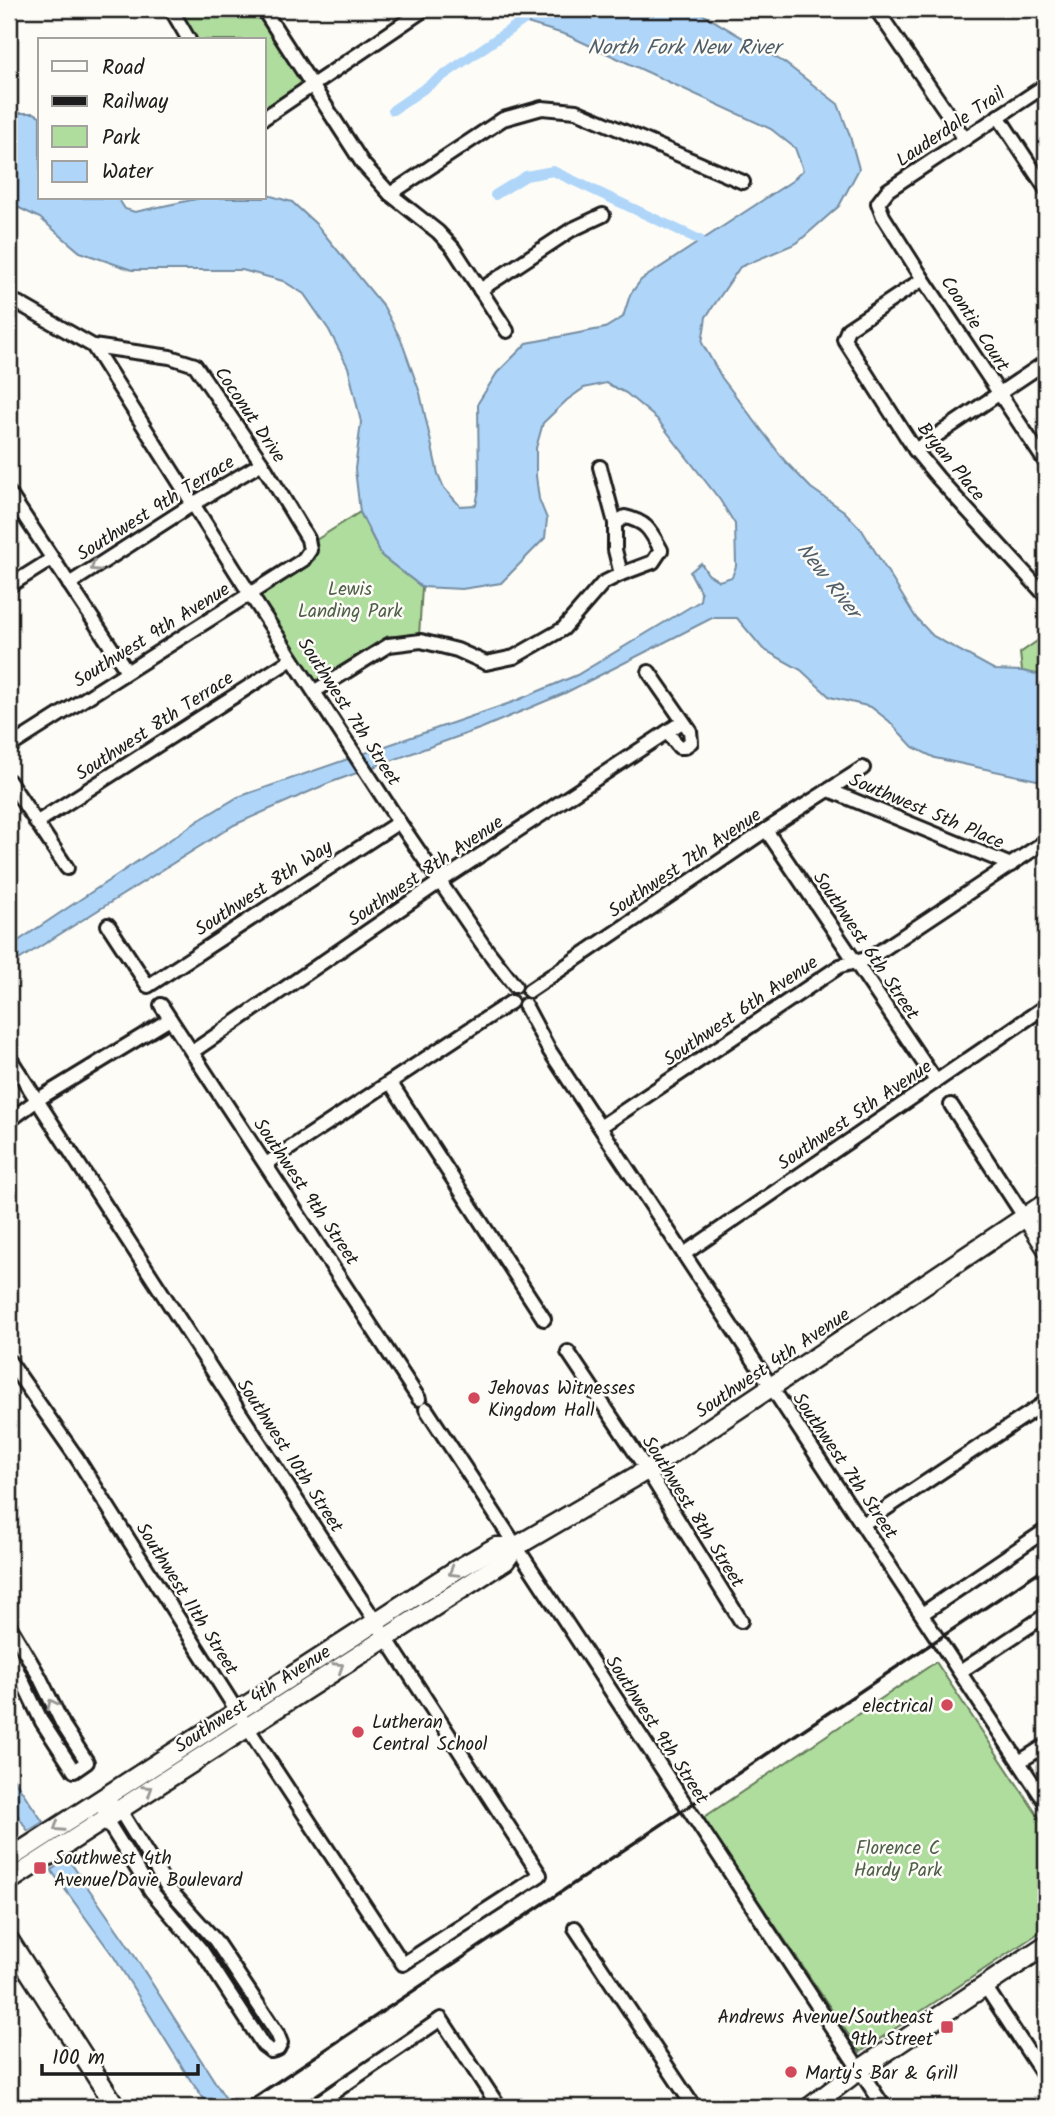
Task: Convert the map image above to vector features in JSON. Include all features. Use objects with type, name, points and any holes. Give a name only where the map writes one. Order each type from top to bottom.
[{"type":"main road","name":"Southwest 4th Avenue","points":[[9,1881],[247,1727],[496,1547],[515,1546],[647,1470],[1046,1203]]},
{"type":"main road","name":"Southwest 4th Avenue","points":[[9,1859],[236,1710],[380,1629]]},
{"type":"main road","points":[[9,1940],[116,2107]]},
{"type":"main road","points":[[810,2107],[859,2070],[1046,1945]]},
{"type":"street","points":[[171,9],[189,38]]},
{"type":"street","points":[[262,9],[363,164],[390,194],[445,240],[507,331]]},
{"type":"street","points":[[266,117],[425,9]]},
{"type":"street","points":[[876,9],[965,139]]},
{"type":"street","name":"Lauderdale Trail","points":[[878,202],[888,190],[1046,85]]},
{"type":"street","points":[[390,194],[503,119],[542,108],[576,111],[743,182]]},
{"type":"street","points":[[998,116],[1046,188]]},
{"type":"street","name":"Coontie Court","points":[[878,202],[883,216],[923,279],[1046,463]]},
{"type":"street","points":[[480,290],[571,230],[603,215]]},
{"type":"street","name":"Bryan Place","points":[[923,279],[848,329],[844,339],[915,450],[1046,596]]},
{"type":"street","name":"Coconut Drive","points":[[9,301],[18,303],[93,346],[170,357],[195,365],[262,463],[308,539],[310,550]]},
{"type":"street","name":"Southwest 7th Street","points":[[93,346],[292,659],[483,945],[514,986]]},
{"type":"street","points":[[915,450],[1046,362]]},
{"type":"street","name":"Southwest 9th Terrace","points":[[69,584],[193,503],[262,463]]},
{"type":"street","points":[[600,467],[614,523],[615,550],[621,574]]},
{"type":"street","points":[[9,493],[127,671]]},
{"type":"street","points":[[315,691],[389,645],[421,641],[457,650],[486,663],[514,657],[563,629],[603,583],[653,562],[661,550],[642,521],[625,517],[614,523]]},
{"type":"street","name":"Southwest 9th Avenue","points":[[9,747],[303,560],[310,550]]},
{"type":"street","name":"Southwest 9th Terrace","points":[[9,586],[52,559]]},
{"type":"street","name":"Southwest 8th Terrace","points":[[36,823],[292,659]]},
{"type":"street","points":[[649,672],[691,733],[691,741],[679,747],[667,732]]},
{"type":"street","name":"Southwest 8th Avenue","points":[[192,1052],[441,881],[682,722]]},
{"type":"street","name":"Southwest 7th Avenue","points":[[529,991],[766,830],[863,768]]},
{"type":"street","points":[[9,781],[67,867]]},
{"type":"street","name":"Southwest 5th Place","points":[[829,790],[1011,865]]},
{"type":"street","name":"Southwest 8th Way","points":[[108,925],[148,986],[400,822]]},
{"type":"street","name":"Southwest 6th Street","points":[[766,830],[936,1081]]},
{"type":"street","name":"Southwest 6th Avenue","points":[[600,1127],[840,966],[870,958],[1046,841]]},
{"type":"street","points":[[521,985],[529,991],[529,1000],[525,1005],[517,1007],[511,1002],[509,994],[514,986],[521,985]]},
{"type":"street","points":[[266,1164],[511,1002]]},
{"type":"street","name":"Southwest 9th Street","points":[[161,1005],[884,2107]]},
{"type":"street","name":"Southwest 7th Street","points":[[525,1005],[549,1049],[1046,1802]]},
{"type":"street","name":"Southwest 5th Avenue","points":[[684,1254],[1046,1006]]},
{"type":"street","points":[[9,1121],[37,1100],[170,1019]]},
{"type":"street","name":"Southwest 10th Street","points":[[9,1057],[540,1875],[403,1964]]},
{"type":"street","points":[[390,1082],[544,1319]]},
{"type":"street","points":[[951,1105],[1046,1251]]},
{"type":"street","name":"Southwest 8th Street","points":[[568,1352],[647,1470],[741,1621]]},
{"type":"street","name":"Southwest 11th Street","points":[[9,1361],[77,1458],[236,1710],[403,1964]]},
{"type":"street","points":[[863,1524],[1046,1402]]},
{"type":"street","points":[[922,1614],[1046,1530]]},
{"type":"street","points":[[960,1672],[1046,1615]]},
{"type":"street","points":[[9,1625],[39,1676],[63,1726],[87,1762],[74,1771],[42,1722],[9,1653]]},
{"type":"street","points":[[1019,1762],[1046,1745]]},
{"type":"street","points":[[102,1798],[157,1899],[202,1951],[263,2045],[275,2051],[281,2043],[277,2033],[215,1940],[168,1888],[112,1814]]},
{"type":"street","points":[[575,1928],[694,2107]]},
{"type":"street","points":[[985,1986],[1046,2079]]},
{"type":"street","points":[[312,2107],[441,2019],[499,2107]]},
{"type":"green space","points":[[177,9],[259,9],[303,81],[299,90],[266,112],[266,38],[197,38]]},
{"type":"green space","name":"Lewis Landing Park","points":[[360,512],[382,556],[422,587],[419,636],[388,636],[315,685],[257,597],[315,559],[316,540]]},
{"type":"green space","points":[[1046,635],[1046,676],[1022,671],[1020,653]]},
{"type":"green space","name":"Florence C Hardy Park","points":[[936,1662],[1046,1828],[1046,1928],[860,2052],[703,1818]]},
{"type":"water","points":[[480,9],[694,9],[785,63],[838,104],[859,169],[839,206],[797,243],[740,267],[706,317],[702,343],[722,378],[785,461],[811,488],[844,511],[862,530],[916,618],[933,636],[995,670],[1022,671],[1046,676],[1046,782],[935,758],[913,747],[889,721],[871,707],[830,697],[801,670],[763,649],[737,618],[712,618],[565,693],[482,728],[329,783],[234,825],[9,966],[9,947],[238,797],[513,702],[577,675],[700,601],[701,593],[690,572],[701,563],[708,574],[719,581],[732,577],[736,566],[735,524],[720,500],[657,419],[626,393],[606,383],[584,388],[543,423],[536,448],[536,476],[539,499],[547,519],[545,538],[501,583],[462,589],[422,587],[382,556],[360,512],[355,469],[361,422],[348,367],[329,330],[304,294],[283,281],[242,270],[132,270],[80,252],[40,218],[9,203],[9,113],[38,115],[38,200],[119,200],[125,209],[135,212],[192,200],[266,200],[266,195],[292,202],[316,224],[384,307],[401,340],[420,393],[438,474],[444,488],[460,506],[476,505],[479,489],[478,403],[497,373],[527,343],[605,328],[623,317],[630,295],[641,280],[792,181],[803,170],[795,148],[771,129],[567,35]]},
{"type":"water","points":[[9,1772],[43,1822],[28,1831],[9,1802]]},
{"type":"water","points":[[68,1859],[125,1941],[231,2107],[210,2107],[114,1957],[51,1870]]},
{"type":"waterway","points":[[393,110],[540,9]]},
{"type":"waterway","points":[[495,195],[526,176],[553,171],[700,240]]},
{"type":"railway","points":[[240,2107],[1046,1567]]},
{"type":"place","name":"Jehovas Witnesses Kingdom Hall","points":[[474,1398]]},
{"type":"place","name":"electrical","points":[[947,1705]]},
{"type":"place","name":"Lutheran Central School","points":[[358,1732]]},
{"type":"place","name":"Southwest 4th Avenue/Davie Boulevard","points":[[40,1868]]},
{"type":"place","name":"Andrews Avenue/Southeast 9th Street","points":[[947,2027]]},
{"type":"place","name":"Marty's Bar & Grill","points":[[791,2072]]},
{"type":"water label","name":"North Fork New River","points":[[684,47]]},
{"type":"water label","name":"New River","points":[[829,580]]}]
